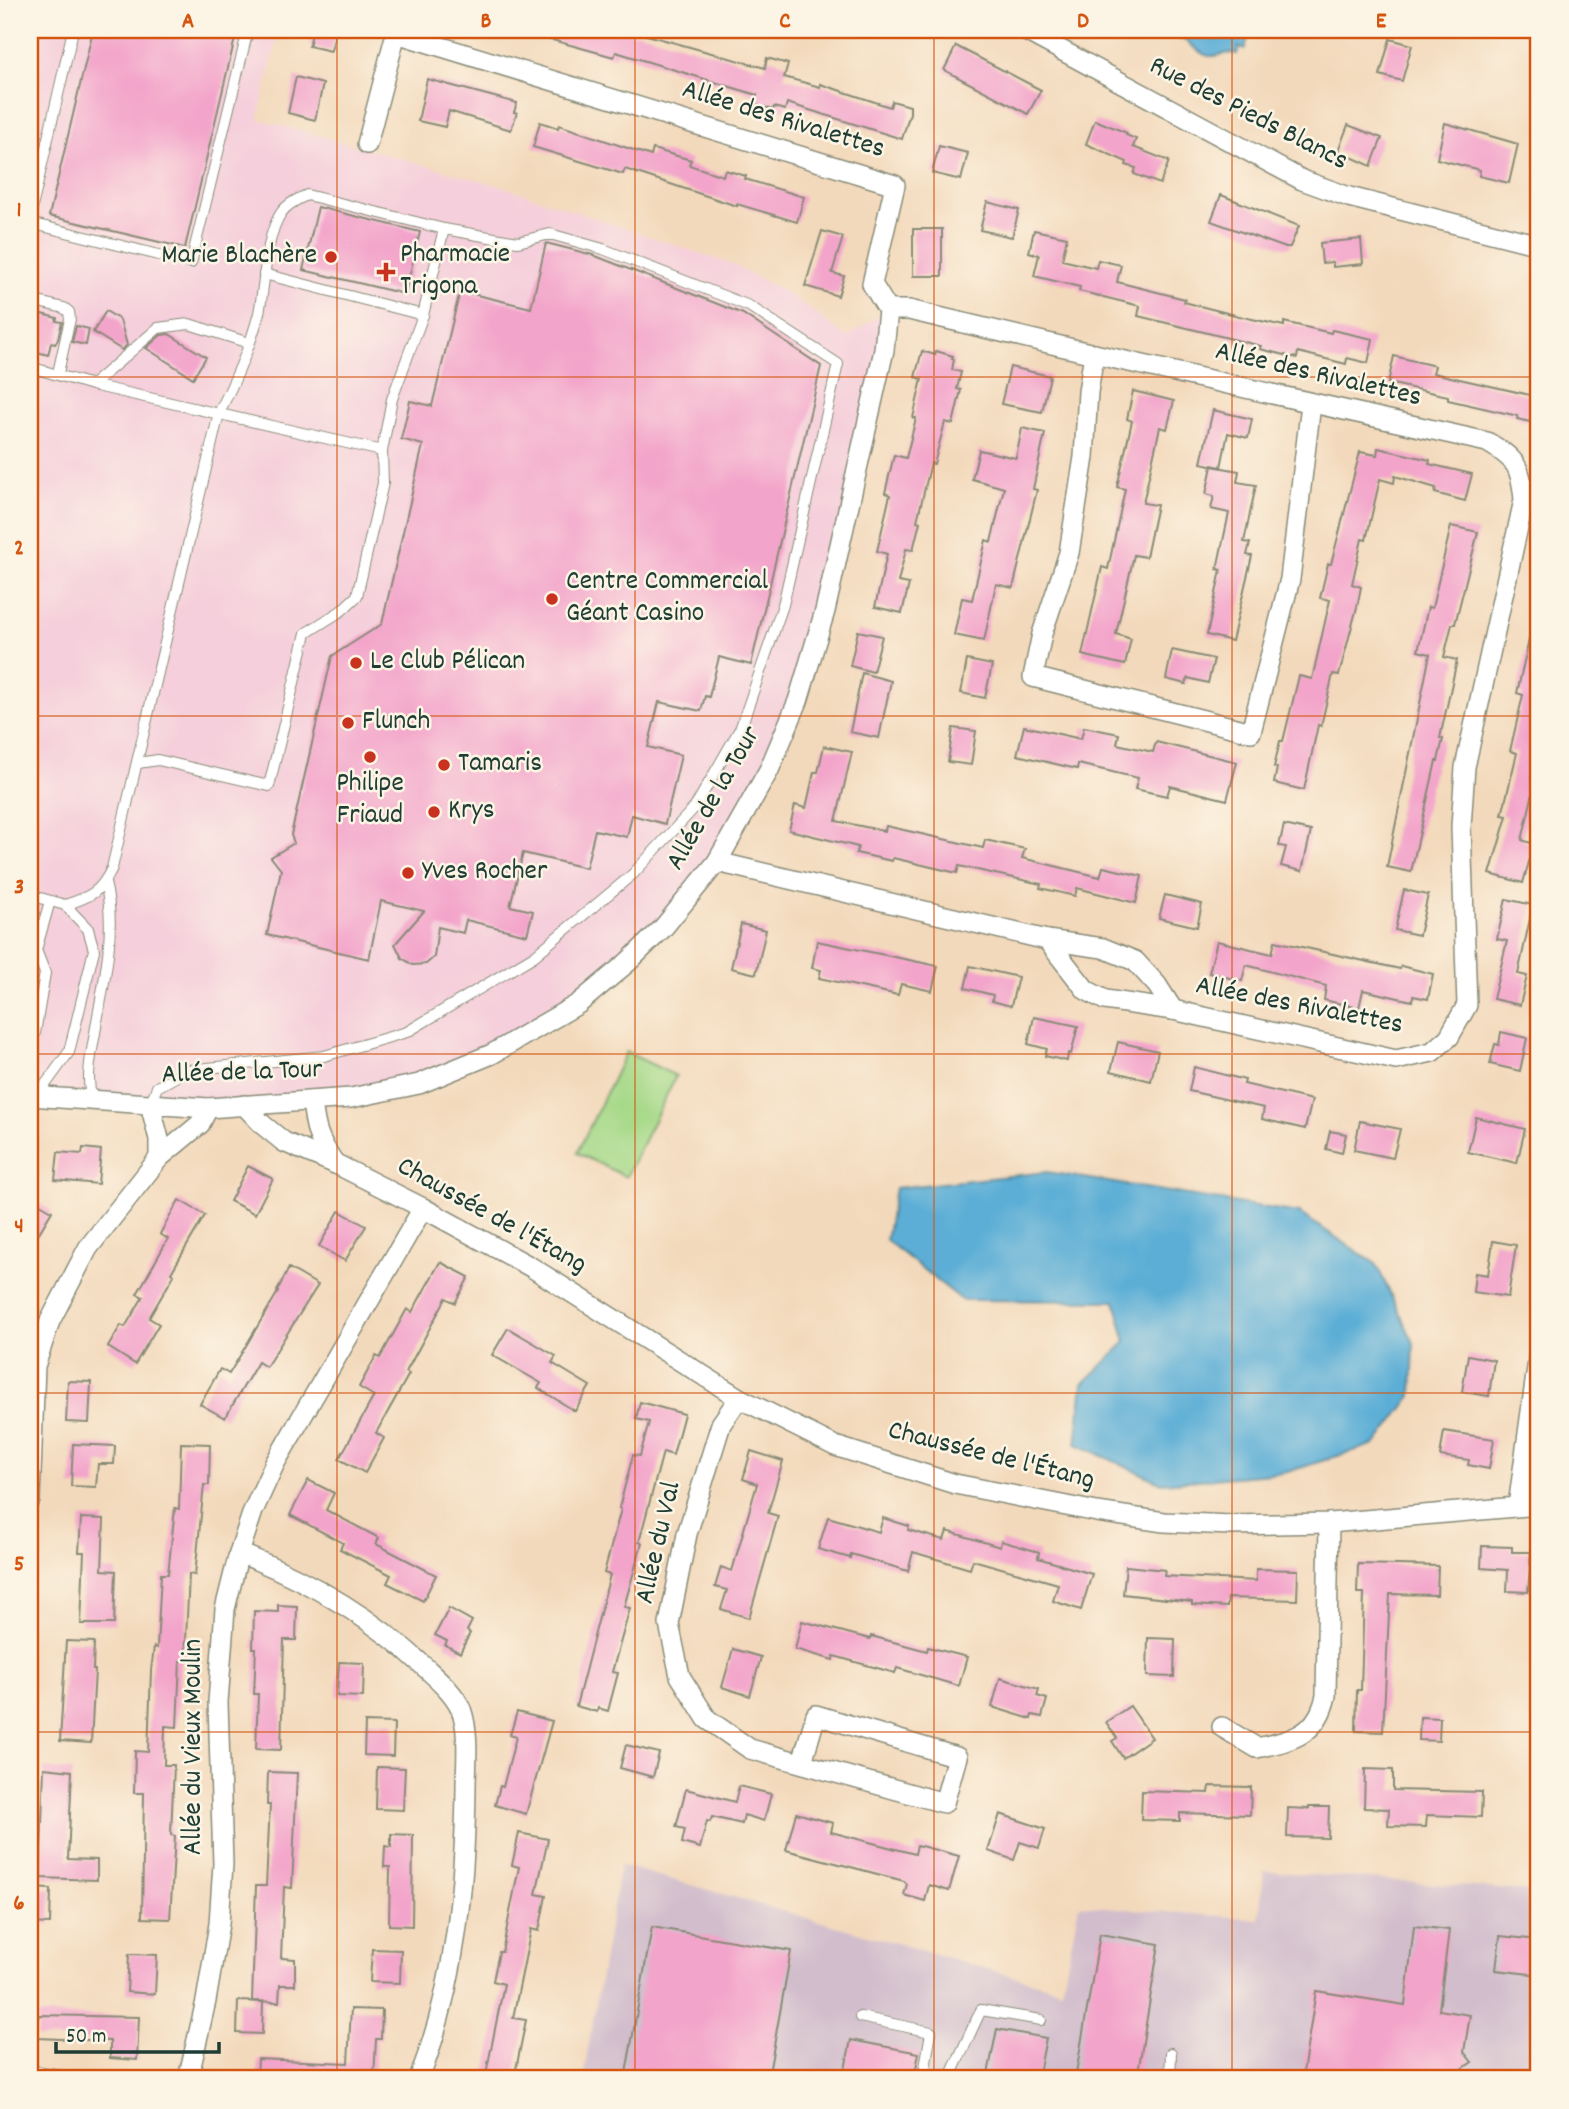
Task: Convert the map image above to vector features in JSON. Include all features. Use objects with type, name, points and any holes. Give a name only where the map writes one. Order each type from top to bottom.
[{"type":"street","name":"Rue des Pieds Blancs","points":[[1024,30],[1302,180],[1349,197],[1539,244]]},
{"type":"street","name":"Allée des Rivalettes","points":[[367,144],[396,31],[895,185],[872,284],[888,310],[909,310],[1311,404],[1487,442],[1509,455],[1522,473],[1524,499],[1465,767],[1461,827],[1467,1005],[1449,1037],[1432,1052],[1396,1060],[1173,1010],[1105,1000],[1086,990],[1047,940]]},
{"type":"street","name":"Allée de la Tour","points":[[33,1096],[208,1108],[351,1098],[419,1084],[492,1054],[578,1004],[628,962],[663,928],[718,862],[769,770],[798,701],[825,611],[884,350],[888,310]]},
{"type":"street","points":[[1094,354],[1088,392],[1084,457],[1069,553],[1042,634],[1033,677],[1251,732],[1290,579],[1311,404]]},
{"type":"street","name":"Allée des Rivalettes","points":[[718,862],[1047,940],[1103,948],[1135,961],[1157,985],[1173,1010]]},
{"type":"street","points":[[312,1101],[315,1130],[321,1144],[336,1164]]},
{"type":"street","points":[[150,1104],[159,1139],[159,1158]]},
{"type":"street","name":"Chaussée de l'Étang","points":[[244,1105],[284,1142],[336,1164],[423,1208],[531,1267],[738,1398],[835,1446],[955,1484],[1097,1512],[1164,1522],[1244,1525],[1329,1523],[1539,1505]]},
{"type":"street","points":[[30,1500],[32,1366],[50,1321],[88,1248],[159,1158],[200,1124],[208,1108]]},
{"type":"street","name":"Allée du Vieux Moulin","points":[[188,2079],[206,2001],[219,1924],[223,1864],[218,1702],[225,1609],[239,1553],[253,1511],[275,1463],[423,1208]]},
{"type":"street","points":[[1518,1506],[1539,1353]]},
{"type":"street","name":"Allée du Val","points":[[738,1398],[721,1424],[691,1522],[669,1624],[680,1676],[707,1719],[750,1749],[944,1803],[957,1757],[816,1715],[802,1762]]},
{"type":"street","points":[[1223,1727],[1256,1748],[1289,1741],[1307,1731],[1322,1714],[1326,1696],[1329,1523]]},
{"type":"street","points":[[239,1553],[281,1569],[350,1608],[405,1649],[450,1691],[460,1709],[466,1733],[466,1840],[457,1934],[445,1993],[419,2079]]},
{"type":"street","points":[[30,2075],[55,2079]]},
{"type":"lane","points":[[30,216],[73,30]]},
{"type":"lane","points":[[30,223],[191,263],[248,30]]},
{"type":"lane","points":[[65,905],[89,897],[105,883],[112,868],[219,413],[243,364],[259,312],[264,274],[276,222],[282,210],[307,195],[444,229],[518,242],[550,234],[603,249],[749,306],[838,363],[783,605],[741,727],[695,807],[634,874],[534,956],[407,1032],[324,1056],[188,1070],[157,1087],[150,1104]]},
{"type":"lane","points":[[138,763],[158,760],[269,786],[306,633],[341,611],[357,596],[383,483],[382,451],[392,399],[413,348],[444,229]]},
{"type":"lane","points":[[264,274],[423,314]]},
{"type":"lane","points":[[30,300],[64,308],[69,312],[70,319],[58,373]]},
{"type":"lane","points":[[92,385],[158,328],[189,324],[249,343]]},
{"type":"lane","points":[[30,367],[92,385],[382,451]]},
{"type":"lane","points":[[93,1101],[89,1088],[89,1068],[108,940],[110,902],[105,883]]},
{"type":"lane","points":[[30,895],[65,905],[88,929],[94,950],[69,1052],[33,1096]]},
{"type":"lane","points":[[30,1036],[35,1033],[46,973],[33,949],[50,901]]},
{"type":"lane","points":[[949,2079],[981,2010],[1041,2020]]},
{"type":"lane","points":[[860,2017],[932,2032],[923,2079]]},
{"type":"lane","points":[[1170,2079],[1171,2053]]},
{"type":"shaded area","points":[[30,30],[279,30],[258,119],[504,187],[733,265],[787,293],[847,337],[888,310],[798,701],[717,862],[578,1004],[419,1084],[208,1108],[30,1096]]},
{"type":"shaded area","points":[[620,1865],[1062,1990],[1079,1905],[1259,1919],[1264,1871],[1539,1892],[1539,2079],[583,2079]]},
{"type":"green space","points":[[626,1052],[676,1076],[626,1177],[577,1153]]},
{"type":"water","points":[[1175,30],[1250,30],[1245,49],[1239,47],[1237,54],[1209,56],[1179,38],[1181,32]]},
{"type":"water","points":[[1047,1172],[1299,1213],[1376,1264],[1414,1343],[1412,1396],[1376,1444],[1284,1473],[1162,1483],[1076,1444],[1083,1384],[1126,1342],[1115,1301],[962,1300],[886,1240],[895,1188]]},
{"type":"building","points":[[93,30],[237,30],[185,248],[49,216]]},
{"type":"building","points":[[313,30],[336,30],[331,51],[309,46]]},
{"type":"building","points":[[534,30],[620,30],[635,34],[636,32],[765,68],[767,58],[788,64],[784,77],[820,87],[820,84],[890,107],[892,101],[910,106],[910,113],[902,139],[787,103],[785,110],[774,107],[773,110],[754,104],[757,95],[616,52],[614,57],[534,35]]},
{"type":"building","points":[[1390,39],[1412,45],[1402,81],[1380,75]]},
{"type":"building","points":[[956,46],[1041,90],[1028,114],[944,70]]},
{"type":"building","points":[[296,77],[323,84],[315,120],[288,113]]},
{"type":"building","points":[[427,79],[517,103],[514,112],[517,113],[511,130],[449,111],[445,127],[418,121]]},
{"type":"building","points":[[1095,120],[1136,139],[1133,147],[1169,161],[1160,184],[1134,174],[1136,168],[1126,165],[1127,162],[1086,144]]},
{"type":"building","points":[[540,122],[558,128],[559,125],[651,156],[653,149],[691,160],[689,165],[723,176],[725,170],[804,197],[797,222],[737,206],[625,169],[623,174],[533,147]]},
{"type":"building","points":[[1445,123],[1518,144],[1509,183],[1479,176],[1480,170],[1437,159]]},
{"type":"building","points":[[1348,125],[1382,138],[1371,166],[1338,151]]},
{"type":"building","points":[[939,146],[968,153],[961,180],[932,173]]},
{"type":"building","points":[[1221,195],[1299,226],[1290,247],[1283,247],[1211,221]]},
{"type":"building","points":[[987,202],[1019,210],[1012,237],[980,230]]},
{"type":"building","points":[[318,207],[420,232],[405,294],[303,270]]},
{"type":"building","points":[[913,229],[942,229],[942,276],[913,276]]},
{"type":"building","points":[[1034,230],[1067,237],[1062,260],[1096,268],[1098,260],[1121,265],[1117,282],[1243,317],[1373,339],[1368,363],[1347,358],[1346,364],[1298,352],[1297,358],[1260,349],[1261,346],[1138,316],[1140,306],[1079,291],[1080,287],[1034,276],[1039,255],[1029,252]]},
{"type":"building","points":[[822,231],[843,237],[832,273],[844,276],[838,296],[805,286]]},
{"type":"building","points":[[1361,239],[1363,264],[1333,267],[1333,262],[1322,263],[1320,243]]},
{"type":"building","name":"Centre Commercial Géant Casino","points":[[546,243],[593,255],[743,314],[821,366],[751,665],[719,657],[709,697],[705,696],[701,711],[659,702],[648,747],[681,755],[665,824],[632,815],[627,837],[595,830],[586,868],[523,853],[510,906],[533,911],[527,935],[466,920],[463,933],[438,927],[434,957],[426,964],[413,965],[402,958],[395,944],[424,911],[381,901],[369,959],[267,935],[281,870],[271,857],[294,843],[291,835],[332,656],[382,624],[423,445],[401,439],[410,401],[432,406],[460,291],[531,308]]},
{"type":"building","points":[[30,311],[57,318],[56,321],[62,322],[58,339],[55,344],[51,343],[48,355],[30,350]]},
{"type":"building","points":[[106,311],[120,320],[127,345],[122,350],[93,332]]},
{"type":"building","points":[[76,326],[89,329],[86,345],[72,342]]},
{"type":"building","points":[[169,334],[206,357],[193,378],[146,348],[161,335]]},
{"type":"building","points":[[922,351],[935,355],[936,351],[953,356],[952,370],[961,372],[957,389],[961,390],[953,424],[945,422],[934,464],[931,463],[913,550],[906,549],[898,582],[909,584],[902,613],[875,607],[887,554],[877,551],[890,495],[885,493],[894,455],[906,458],[916,418],[913,418],[922,379],[915,377]]},
{"type":"building","points":[[1394,356],[1435,366],[1433,373],[1539,397],[1539,424],[1517,419],[1518,416],[1448,400],[1448,396],[1388,383]]},
{"type":"building","points":[[1010,367],[1050,376],[1042,412],[1001,404]]},
{"type":"building","points":[[1133,391],[1174,401],[1167,429],[1160,427],[1143,503],[1157,505],[1146,557],[1134,555],[1116,634],[1131,639],[1125,665],[1082,655],[1102,567],[1108,569],[1125,489],[1117,487],[1132,421],[1127,419]]},
{"type":"building","points":[[1213,410],[1252,419],[1248,438],[1228,433],[1221,467],[1201,463]]},
{"type":"building","points":[[1022,428],[1045,433],[1033,489],[1037,490],[1013,588],[996,584],[984,641],[954,635],[962,598],[972,600],[986,540],[991,542],[1004,488],[972,479],[979,450],[1016,458]]},
{"type":"building","points":[[1378,448],[1430,460],[1429,464],[1472,474],[1465,501],[1435,493],[1436,488],[1395,476],[1394,483],[1380,479],[1366,540],[1362,539],[1352,584],[1361,587],[1357,607],[1339,675],[1333,674],[1321,726],[1318,725],[1304,790],[1274,783],[1277,768],[1274,767],[1280,741],[1283,741],[1299,676],[1312,679],[1330,600],[1320,598],[1360,452],[1377,455]]},
{"type":"building","points":[[1212,466],[1239,471],[1237,482],[1256,485],[1244,542],[1250,543],[1247,555],[1252,556],[1232,641],[1207,635],[1221,570],[1217,569],[1229,513],[1211,509],[1214,496],[1206,494]]},
{"type":"building","points":[[1451,526],[1478,532],[1444,657],[1457,660],[1440,738],[1443,739],[1411,872],[1387,867],[1430,654],[1418,651],[1428,607],[1432,608]]},
{"type":"building","points":[[1532,626],[1539,627],[1539,742],[1531,779],[1536,780],[1522,840],[1534,844],[1523,883],[1490,874],[1507,816],[1502,815],[1517,753],[1510,751],[1523,695],[1517,693]]},
{"type":"building","points":[[858,631],[882,636],[873,672],[850,666]]},
{"type":"building","points":[[1172,650],[1214,659],[1208,683],[1188,678],[1186,684],[1166,679]]},
{"type":"building","points":[[967,660],[992,665],[985,698],[961,693]]},
{"type":"building","points":[[862,673],[891,681],[879,738],[850,732]]},
{"type":"building","points":[[1024,726],[1081,739],[1084,727],[1119,734],[1117,744],[1153,752],[1156,742],[1237,762],[1227,800],[1170,786],[1167,796],[1135,789],[1138,778],[1078,764],[1077,769],[1017,755]]},
{"type":"building","points":[[953,728],[976,731],[971,765],[948,762]]},
{"type":"building","points":[[824,746],[852,752],[836,821],[885,831],[886,826],[983,848],[985,840],[1025,849],[1022,858],[1100,877],[1103,867],[1142,876],[1136,903],[1077,888],[1075,896],[1040,888],[1041,884],[959,866],[957,873],[893,858],[892,861],[856,853],[858,847],[789,830],[795,805],[806,808],[814,772],[818,772]]},
{"type":"building","points":[[1284,825],[1311,831],[1302,871],[1281,866],[1286,847],[1279,846]]},
{"type":"building","points":[[1404,890],[1428,895],[1419,935],[1395,930]]},
{"type":"building","points":[[1165,895],[1202,904],[1197,927],[1159,918]]},
{"type":"building","points":[[1506,899],[1533,905],[1518,974],[1527,976],[1520,1005],[1493,999],[1507,941],[1497,939]]},
{"type":"building","points":[[741,924],[766,930],[756,974],[731,968]]},
{"type":"building","points":[[817,941],[938,966],[932,991],[901,984],[898,995],[819,978],[821,970],[812,968]]},
{"type":"building","points":[[1217,941],[1272,954],[1275,941],[1433,974],[1428,999],[1413,996],[1412,1001],[1363,990],[1359,1008],[1324,1000],[1326,986],[1246,965],[1242,981],[1209,973]]},
{"type":"building","points":[[970,966],[1018,977],[1011,1006],[992,1001],[993,995],[965,988]]},
{"type":"building","points":[[1034,1017],[1078,1026],[1067,1061],[1045,1056],[1047,1049],[1028,1044]]},
{"type":"building","points":[[1501,1032],[1527,1038],[1520,1071],[1490,1064],[1495,1044],[1499,1045]]},
{"type":"building","points":[[1118,1042],[1158,1051],[1151,1081],[1111,1071]]},
{"type":"building","points":[[1194,1067],[1245,1080],[1244,1084],[1312,1100],[1305,1129],[1262,1119],[1264,1108],[1189,1091]]},
{"type":"building","points":[[1476,1117],[1525,1129],[1517,1163],[1468,1152]]},
{"type":"building","points":[[1360,1121],[1400,1129],[1393,1158],[1354,1150]]},
{"type":"building","points":[[1330,1131],[1346,1134],[1342,1153],[1326,1149]]},
{"type":"building","points":[[83,1148],[101,1150],[98,1184],[55,1180],[58,1152],[82,1154]]},
{"type":"building","points":[[248,1166],[273,1179],[255,1214],[230,1201]]},
{"type":"building","points":[[30,1198],[52,1211],[30,1248]]},
{"type":"building","points":[[179,1200],[205,1215],[171,1273],[174,1275],[149,1318],[159,1324],[135,1364],[108,1347],[121,1325],[125,1327],[143,1297],[137,1294],[168,1239],[160,1234]]},
{"type":"building","points":[[339,1211],[366,1226],[345,1261],[319,1246]]},
{"type":"building","points":[[1493,1241],[1516,1245],[1508,1297],[1473,1292],[1475,1273],[1488,1275]]},
{"type":"building","points":[[440,1262],[469,1277],[455,1303],[446,1298],[406,1372],[409,1374],[376,1433],[384,1438],[365,1473],[339,1459],[374,1396],[359,1387],[376,1356],[380,1358],[407,1309],[412,1312]]},
{"type":"building","points":[[289,1268],[318,1285],[266,1367],[258,1362],[225,1418],[200,1404],[220,1369],[229,1374],[278,1292]]},
{"type":"building","points":[[508,1328],[556,1356],[552,1363],[590,1386],[575,1411],[538,1388],[541,1383],[492,1355]]},
{"type":"building","points":[[1468,1355],[1494,1360],[1489,1396],[1462,1392]]},
{"type":"building","points":[[68,1381],[91,1382],[89,1423],[66,1422]]},
{"type":"building","points":[[640,1402],[684,1414],[673,1455],[663,1452],[639,1542],[642,1543],[624,1607],[630,1608],[612,1672],[618,1673],[608,1711],[598,1708],[597,1712],[576,1706],[610,1575],[604,1573],[621,1509],[619,1508],[633,1455],[640,1456],[649,1422],[636,1419]]},
{"type":"building","points":[[1444,1431],[1494,1439],[1489,1469],[1468,1465],[1469,1460],[1440,1456]]},
{"type":"building","points":[[181,1443],[210,1444],[209,1485],[204,1485],[195,1575],[189,1574],[185,1661],[180,1661],[177,1727],[165,1726],[164,1765],[174,1765],[171,1835],[175,1836],[170,1919],[142,1918],[144,1793],[134,1793],[135,1751],[148,1752],[151,1671],[154,1647],[157,1648],[161,1574],[168,1574],[175,1508],[179,1509]]},
{"type":"building","points":[[73,1444],[115,1446],[114,1464],[98,1464],[96,1487],[71,1486]]},
{"type":"building","points":[[751,1451],[783,1461],[768,1513],[778,1516],[749,1618],[721,1609],[727,1590],[715,1587],[721,1567],[732,1571],[757,1484],[743,1479]]},
{"type":"building","points":[[308,1480],[334,1493],[326,1510],[379,1538],[376,1544],[436,1575],[423,1601],[387,1583],[391,1575],[340,1549],[343,1543],[290,1515]]},
{"type":"building","points":[[828,1517],[879,1532],[883,1518],[909,1526],[908,1530],[944,1540],[947,1531],[1000,1547],[1001,1541],[1039,1552],[1038,1558],[1092,1574],[1081,1610],[1053,1601],[1058,1584],[973,1560],[970,1569],[913,1552],[908,1571],[851,1554],[850,1558],[818,1549]]},
{"type":"building","points":[[81,1518],[104,1519],[102,1570],[116,1571],[114,1624],[81,1624],[84,1552],[79,1552]]},
{"type":"building","points":[[1482,1546],[1512,1547],[1512,1552],[1531,1552],[1528,1592],[1507,1591],[1508,1570],[1481,1568]]},
{"type":"building","points":[[1358,1564],[1438,1566],[1437,1595],[1390,1594],[1383,1732],[1356,1731],[1357,1690],[1361,1690],[1364,1593],[1357,1593]]},
{"type":"building","points":[[1126,1566],[1165,1570],[1164,1576],[1256,1581],[1256,1569],[1298,1570],[1297,1600],[1228,1598],[1227,1607],[1192,1605],[1192,1602],[1123,1594]]},
{"type":"building","points":[[278,1605],[297,1606],[296,1640],[284,1640],[281,1750],[256,1749],[258,1694],[254,1694],[254,1611],[278,1612]]},
{"type":"building","points":[[449,1608],[472,1621],[467,1631],[470,1633],[460,1653],[445,1645],[447,1641],[435,1635]]},
{"type":"building","points":[[802,1621],[870,1639],[871,1636],[927,1651],[928,1647],[967,1657],[959,1686],[897,1668],[895,1673],[834,1656],[833,1660],[795,1649]]},
{"type":"building","points":[[1148,1638],[1175,1639],[1174,1677],[1147,1676]]},
{"type":"building","points":[[66,1641],[94,1642],[91,1743],[60,1741]]},
{"type":"building","points":[[733,1649],[761,1657],[750,1696],[722,1687]]},
{"type":"building","points":[[339,1662],[364,1663],[363,1697],[337,1696]]},
{"type":"building","points":[[1000,1678],[1039,1689],[1037,1696],[1047,1699],[1042,1717],[1032,1715],[1031,1719],[992,1707]]},
{"type":"building","points":[[1130,1706],[1152,1738],[1123,1758],[1112,1741],[1117,1738],[1106,1722]]},
{"type":"building","points":[[517,1712],[552,1721],[526,1814],[495,1805],[500,1786],[503,1787],[516,1737],[510,1735]]},
{"type":"building","points":[[1420,1717],[1440,1718],[1439,1741],[1419,1740]]},
{"type":"building","points":[[365,1722],[394,1723],[393,1756],[364,1755]]},
{"type":"building","points":[[626,1745],[659,1753],[653,1777],[620,1768]]},
{"type":"building","points":[[377,1767],[405,1768],[403,1810],[376,1809]]},
{"type":"building","points":[[44,1768],[72,1771],[68,1859],[97,1860],[97,1880],[40,1878]]},
{"type":"building","points":[[1365,1769],[1393,1770],[1393,1790],[1482,1792],[1481,1817],[1427,1815],[1426,1827],[1388,1826],[1389,1809],[1364,1808]]},
{"type":"building","points":[[268,1772],[297,1773],[292,1888],[284,1887],[281,1958],[295,1959],[295,1985],[280,1985],[279,2002],[252,2001],[256,1886],[266,1886],[270,1805],[267,1805]]},
{"type":"building","points":[[739,1786],[771,1794],[764,1821],[744,1815],[742,1824],[712,1817],[710,1822],[707,1821],[700,1848],[682,1843],[685,1829],[676,1827],[686,1789],[735,1802]]},
{"type":"building","points":[[1210,1786],[1251,1787],[1250,1815],[1180,1813],[1180,1821],[1141,1820],[1142,1791],[1209,1793]]},
{"type":"building","points":[[1329,1807],[1328,1838],[1287,1837],[1288,1808]]},
{"type":"building","points":[[796,1813],[833,1823],[831,1832],[915,1854],[917,1845],[959,1856],[949,1891],[929,1885],[925,1901],[904,1895],[907,1884],[904,1881],[786,1850]]},
{"type":"building","points":[[1000,1814],[1045,1829],[1039,1848],[1020,1842],[1014,1860],[988,1851]]},
{"type":"building","points":[[519,1833],[548,1839],[536,1894],[546,1896],[539,1931],[531,1929],[513,2018],[526,2020],[514,2079],[485,2079],[504,1984],[493,1981],[499,1952],[502,1952],[519,1867],[512,1865]]},
{"type":"building","points":[[391,1834],[413,1835],[412,1926],[389,1925],[390,1867],[384,1867],[385,1846],[391,1847]]},
{"type":"building","points":[[30,1888],[51,1889],[50,1924],[30,1923]]},
{"type":"building","points":[[1414,1926],[1449,1930],[1439,2010],[1470,2015],[1464,2052],[1472,2062],[1462,2069],[1460,2079],[1302,2079],[1316,1991],[1405,2005]]},
{"type":"building","points":[[652,1927],[791,1951],[768,2079],[625,2079]]},
{"type":"building","points":[[1100,1934],[1159,1944],[1137,2079],[1075,2079]]},
{"type":"building","points":[[1500,1936],[1539,1940],[1539,1975],[1496,1970]]},
{"type":"building","points":[[372,1949],[401,1950],[400,1983],[370,1982]]},
{"type":"building","points":[[129,1954],[157,1955],[155,1994],[127,1992]]},
{"type":"building","points":[[238,2001],[263,2002],[262,2034],[237,2033]]},
{"type":"building","points":[[351,2009],[382,2010],[381,2039],[376,2039],[374,2079],[257,2079],[258,2059],[348,2063]]},
{"type":"building","points":[[38,2015],[139,2017],[137,2060],[110,2058],[110,2041],[37,2038]]},
{"type":"building","points":[[997,2029],[1046,2038],[1038,2079],[987,2079]]},
{"type":"building","points":[[851,2040],[919,2053],[914,2079],[843,2079]]},
{"type":"place","name":"Marie Blachère","points":[[331,257]]},
{"type":"place","name":"Pharmacie Trigona","points":[[386,272]]},
{"type":"place","name":"Centre Commercial Géant Casino","points":[[552,599]]},
{"type":"place","name":"Le Club Pélican","points":[[356,663]]},
{"type":"place","name":"Flunch","points":[[348,723]]},
{"type":"place","name":"Philipe Friaud","points":[[370,757]]},
{"type":"place","name":"Tamaris","points":[[444,765]]},
{"type":"place","name":"Krys","points":[[434,812]]},
{"type":"place","name":"Yves Rocher","points":[[408,873]]}]
